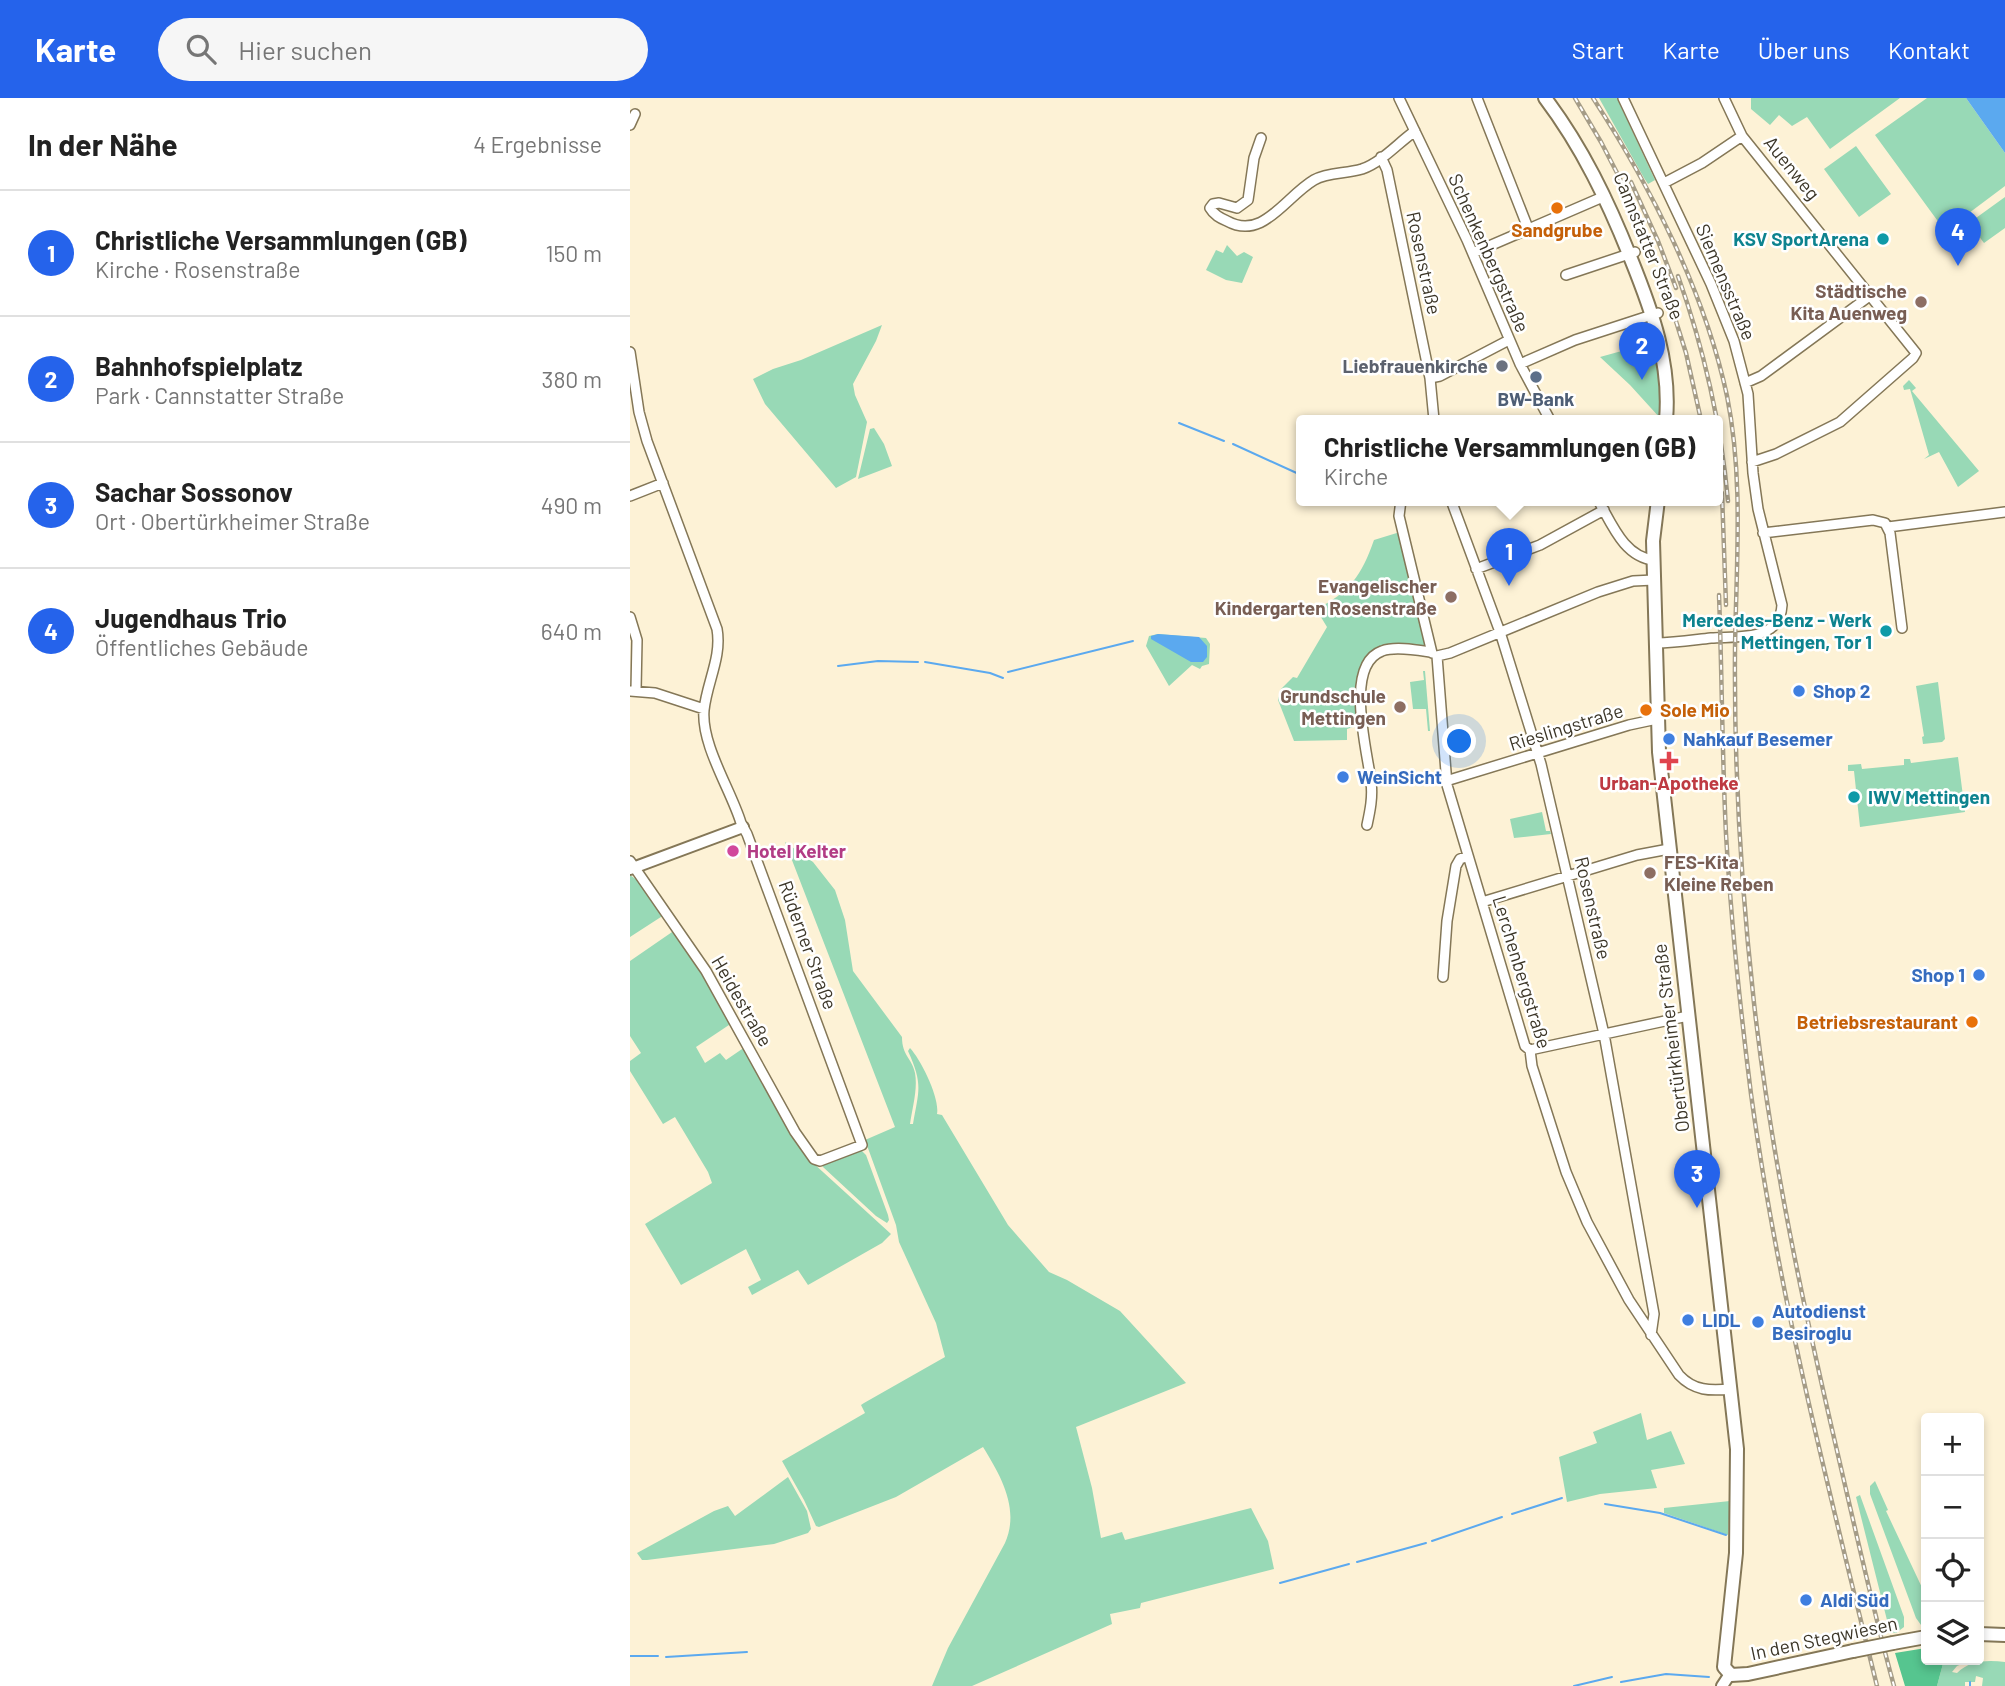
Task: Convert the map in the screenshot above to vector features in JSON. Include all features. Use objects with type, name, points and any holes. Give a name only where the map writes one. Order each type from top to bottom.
[{"type":"main road","name":"Cannstatter Straße","points":[[1545,98],[1578,147],[1632,253]]},
{"type":"main road","name":"Cannstatter Straße","points":[[1554,98],[1607,186],[1655,314],[1672,372],[1672,415]]},
{"type":"main road","name":"Cannstatter Straße","points":[[1655,314],[1665,363],[1666,415]]},
{"type":"main road","points":[[1654,580],[1653,540],[1657,506]]},
{"type":"main road","points":[[1655,555],[1662,506]]},
{"type":"main road","name":"Obertürkheimer Straße","points":[[1654,580],[1657,719],[1668,849],[1738,1463],[1733,1597],[1724,1665],[1730,1674]]},
{"type":"main road","points":[[1984,1634],[2005,1635]]},
{"type":"main road","name":"In den Stegwiesen","points":[[1730,1674],[1753,1673],[1921,1638]]},
{"type":"street","name":"Schenkenbergstraße","points":[[1399,98],[1473,253],[1520,364],[1547,415]]},
{"type":"street","points":[[1477,98],[1528,228]]},
{"type":"street","name":"Siemensstraße","points":[[1623,98],[1724,314],[1745,383],[1752,462],[1763,533],[1782,605],[1775,625],[1766,632],[1753,636],[1656,643]]},
{"type":"street","name":"Auenweg","points":[[1724,98],[1742,136],[1913,347],[1916,355],[1840,422],[1776,454],[1752,462]]},
{"type":"street","points":[[630,125],[635,114]]},
{"type":"street","points":[[1261,138],[1254,158],[1248,200],[1237,208],[1218,203],[1210,208],[1232,224],[1261,224],[1290,197],[1315,180],[1362,169],[1415,131]]},
{"type":"street","points":[[1664,183],[1702,163],[1742,136]]},
{"type":"street","name":"Rosenstraße","points":[[1381,157],[1387,170],[1430,378],[1434,415]]},
{"type":"street","points":[[1473,253],[1605,196]]},
{"type":"street","points":[[1566,275],[1632,253]]},
{"type":"street","points":[[1745,383],[1761,376],[1871,295]]},
{"type":"street","points":[[1520,364],[1575,340],[1655,314]]},
{"type":"street","points":[[1430,378],[1452,370],[1509,340]]},
{"type":"street","name":"Rüderner Straße","points":[[630,352],[643,427],[718,635],[718,654],[705,709],[709,741],[861,1139],[862,1145],[818,1161]]},
{"type":"street","points":[[630,496],[663,483]]},
{"type":"street","name":"Lerchenbergstraße","points":[[1400,506],[1399,516],[1434,654],[1446,781],[1525,1046],[1530,1050],[1533,1068],[1570,1183],[1606,1261],[1679,1375],[1688,1383],[1704,1390],[1731,1389]]},
{"type":"street","name":"Rosenstraße","points":[[1453,506],[1500,632],[1538,754],[1604,1034],[1654,1314],[1651,1335]]},
{"type":"street","points":[[1602,506],[1627,548],[1642,558],[1655,555]]},
{"type":"street","points":[[1476,569],[1540,545],[1604,510]]},
{"type":"street","points":[[1763,533],[1871,520],[1886,525],[2005,512]]},
{"type":"street","points":[[1886,525],[1902,628]]},
{"type":"street","points":[[1367,825],[1372,789],[1360,718],[1362,676],[1373,657],[1383,650],[1450,653],[1603,590],[1633,581],[1654,580]]},
{"type":"street","points":[[630,617],[637,640],[633,690],[655,693],[705,709]]},
{"type":"street","name":"Rieslingstraße","points":[[1446,781],[1629,725],[1657,719]]},
{"type":"street","points":[[631,866],[743,827]]},
{"type":"street","points":[[1482,902],[1637,855],[1668,849]]},
{"type":"street","points":[[1443,977],[1447,921],[1456,866],[1460,859],[1468,856]]},
{"type":"street","name":"Heidestraße","points":[[631,866],[702,964],[798,1137],[818,1161]]},
{"type":"street","points":[[1530,1050],[1688,1016]]},
{"type":"street","points":[[1722,1686],[1730,1674]]},
{"type":"green space","points":[[1599,98],[1617,98],[1655,180],[1648,184]]},
{"type":"green space","points":[[1751,98],[1900,98],[1830,149],[1807,117],[1792,126],[1779,115],[1770,125],[1751,109]]},
{"type":"green space","points":[[1927,98],[1966,98],[2005,153],[2005,186],[1945,231],[1875,135]]},
{"type":"green space","points":[[1856,146],[1891,194],[1859,217],[1824,169]]},
{"type":"green space","points":[[2005,197],[2005,228],[1984,243],[1969,223]]},
{"type":"green space","points":[[1227,245],[1237,256],[1244,252],[1253,257],[1242,283],[1226,280],[1206,270],[1216,250],[1223,253]]},
{"type":"green space","points":[[882,325],[853,384],[867,422],[856,477],[836,488],[765,404],[753,379]]},
{"type":"green space","points":[[1654,342],[1661,386],[1660,415],[1657,415],[1600,357]]},
{"type":"green space","points":[[1909,380],[1916,388],[1912,391],[1979,471],[1958,487],[1939,452],[1924,459],[1929,455],[1910,389],[1904,390],[1903,386]]},
{"type":"green space","points":[[874,428],[884,444],[892,466],[858,479],[870,429]]},
{"type":"green space","points":[[1400,532],[1427,646],[1392,644],[1370,655],[1359,680],[1356,718],[1353,727],[1347,729],[1347,740],[1294,741],[1278,700],[1281,689],[1293,677],[1297,678],[1327,627],[1316,609],[1353,582],[1365,563],[1374,540]]},
{"type":"green space","points":[[1158,634],[1206,638],[1210,644],[1209,664],[1200,669],[1192,665],[1169,686],[1146,646],[1149,636]]},
{"type":"green space","points":[[1423,671],[1430,731],[1426,709],[1413,709],[1410,682],[1424,680]]},
{"type":"green space","points":[[1938,682],[1945,739],[1942,742],[1923,744],[1916,686]]},
{"type":"green space","points":[[1958,757],[1965,812],[1860,827],[1854,771],[1848,771],[1848,765],[1861,764],[1862,769],[1904,765],[1904,759],[1910,759],[1911,763]]},
{"type":"green space","points":[[1542,812],[1546,831],[1551,834],[1514,838],[1510,819]]},
{"type":"green space","points":[[785,842],[813,862],[835,890],[845,920],[853,971],[902,1037],[916,1079],[910,1124],[913,1124],[917,1103],[918,1080],[916,1072],[908,1051],[910,1048],[929,1080],[936,1099],[937,1114],[942,1115],[1008,1225],[1049,1272],[1120,1311],[1186,1383],[1076,1427],[1092,1488],[1101,1538],[1122,1532],[1125,1540],[1251,1508],[1268,1541],[1274,1569],[1141,1603],[1140,1608],[1110,1614],[1112,1624],[972,1686],[932,1686],[948,1648],[1005,1543],[1009,1530],[1006,1493],[983,1447],[896,1497],[816,1526],[782,1461],[865,1413],[861,1405],[864,1403],[945,1357],[936,1323],[899,1242],[896,1225],[865,1140],[895,1127]]},
{"type":"green space","points":[[630,875],[641,883],[664,915],[630,937]]},
{"type":"green space","points":[[675,930],[732,1023],[696,1047],[705,1063],[720,1053],[726,1060],[745,1047],[812,1162],[891,1234],[882,1243],[808,1285],[798,1270],[752,1295],[748,1287],[761,1280],[746,1249],[681,1285],[645,1224],[712,1183],[675,1117],[663,1124],[630,1071],[630,1061],[641,1053],[630,1036],[630,961]]},
{"type":"green space","points":[[861,1150],[866,1155],[888,1215],[887,1223],[823,1167],[822,1164]]},
{"type":"green space","points":[[1641,1413],[1647,1440],[1671,1431],[1685,1464],[1651,1470],[1657,1488],[1600,1494],[1567,1502],[1559,1457],[1597,1443],[1593,1432]]},
{"type":"green space","points":[[788,1477],[807,1511],[811,1529],[808,1533],[774,1544],[647,1560],[642,1560],[637,1553],[714,1511],[728,1506],[735,1516]]},
{"type":"green space","points":[[1875,1481],[1921,1585],[1921,1625],[1916,1618],[1870,1494],[1870,1486]]},
{"type":"green space","points":[[1860,1495],[1904,1617],[1904,1627],[1896,1633],[1890,1632],[1856,1497]]},
{"type":"green space","points":[[1730,1501],[1728,1535],[1664,1513],[1664,1508]]},
{"type":"green space","points":[[1921,1649],[1921,1665],[1943,1665],[1937,1686],[1905,1686],[1895,1653]]},
{"type":"green space","points":[[1984,1662],[2005,1662],[2005,1686],[1982,1686],[1983,1678],[1976,1676],[1975,1682],[1965,1682],[1965,1686],[1937,1686],[1943,1665],[1959,1665],[1952,1672],[1957,1673],[1971,1665],[1984,1665]]},
{"type":"water","points":[[1966,98],[2005,98],[2005,153]]},
{"type":"water","points":[[1158,634],[1199,637],[1207,646],[1207,657],[1203,662],[1191,662],[1151,639],[1151,636]]},
{"type":"waterway","points":[[1179,423],[1224,441]]},
{"type":"waterway","points":[[1233,444],[1296,473]]},
{"type":"waterway","points":[[1008,672],[1133,641]]},
{"type":"waterway","points":[[838,666],[878,661],[918,662]]},
{"type":"waterway","points":[[925,662],[990,673],[1003,678]]},
{"type":"waterway","points":[[1868,796],[1890,793]]},
{"type":"waterway","points":[[1512,1514],[1562,1498]]},
{"type":"waterway","points":[[1605,1504],[1660,1513],[1726,1535]]},
{"type":"waterway","points":[[1432,1541],[1502,1517]]},
{"type":"waterway","points":[[1357,1562],[1426,1543]]},
{"type":"waterway","points":[[1280,1583],[1349,1564]]},
{"type":"waterway","points":[[666,1657],[747,1652]]},
{"type":"waterway","points":[[630,1656],[658,1656]]},
{"type":"waterway","points":[[1621,1682],[1666,1674],[1709,1677]]},
{"type":"waterway","points":[[1574,1686],[1612,1677]]},
{"type":"railway","points":[[1575,98],[1629,196]]},
{"type":"railway","points":[[1593,98],[1615,132],[1674,242],[1705,318],[1727,396],[1736,459],[1738,523],[1735,694],[1739,827],[1749,959],[1761,1060],[1779,1174],[1825,1399],[1894,1686]]},
{"type":"railway","points":[[1631,182],[1676,288]]},
{"type":"railway","points":[[1661,274],[1686,353],[1700,415]]},
{"type":"railway","points":[[1678,276],[1696,331],[1715,415]]},
{"type":"railway","points":[[1723,460],[1728,501]]},
{"type":"railway","points":[[1722,506],[1726,605]]},
{"type":"railway","points":[[1719,595],[1728,867],[1751,1094],[1790,1317],[1877,1686]]},
{"type":"place","name":"Sandgrube","points":[[1557,208]]},
{"type":"place","name":"KSV SportArena","points":[[1883,239]]},
{"type":"place","name":"Jugendhaus Trio","points":[[1958,266]]},
{"type":"place","name":"Städtische Kita Auenweg","points":[[1921,302]]},
{"type":"place","name":"Liebfrauenkirche","points":[[1502,366]]},
{"type":"place","name":"BW-Bank","points":[[1536,377]]},
{"type":"place","name":"Bahnhofspielplatz","points":[[1642,380]]},
{"type":"place","name":"Christliche Versammlungen (GB)","points":[[1509,586]]},
{"type":"place","name":"Evangelischer Kindergarten Rosenstraße","points":[[1451,597]]},
{"type":"place","name":"Mercedes-Benz - Werk Mettingen, Tor 1","points":[[1886,631]]},
{"type":"place","name":"Shop 2","points":[[1799,691]]},
{"type":"place","name":"Grundschule Mettingen","points":[[1400,707]]},
{"type":"place","name":"Sole Mio","points":[[1646,710]]},
{"type":"place","name":"Nahkauf Besemer","points":[[1669,739]]},
{"type":"place","name":"Urban-Apotheke","points":[[1669,761]]},
{"type":"place","name":"WeinSicht","points":[[1343,777]]},
{"type":"place","name":"IWV Mettingen","points":[[1854,797]]},
{"type":"place","name":"Hotel Kelter","points":[[733,851]]},
{"type":"place","name":"FES-Kita Kleine Reben","points":[[1650,873]]},
{"type":"place","name":"Shop 1","points":[[1979,975]]},
{"type":"place","name":"Betriebsrestaurant","points":[[1972,1022]]},
{"type":"place","name":"Sachar Sossonov","points":[[1697,1208]]},
{"type":"place","name":"LIDL","points":[[1688,1320]]},
{"type":"place","name":"Autodienst Besiroglu","points":[[1758,1322]]},
{"type":"place","name":"Aldi Süd","points":[[1806,1600]]}]
